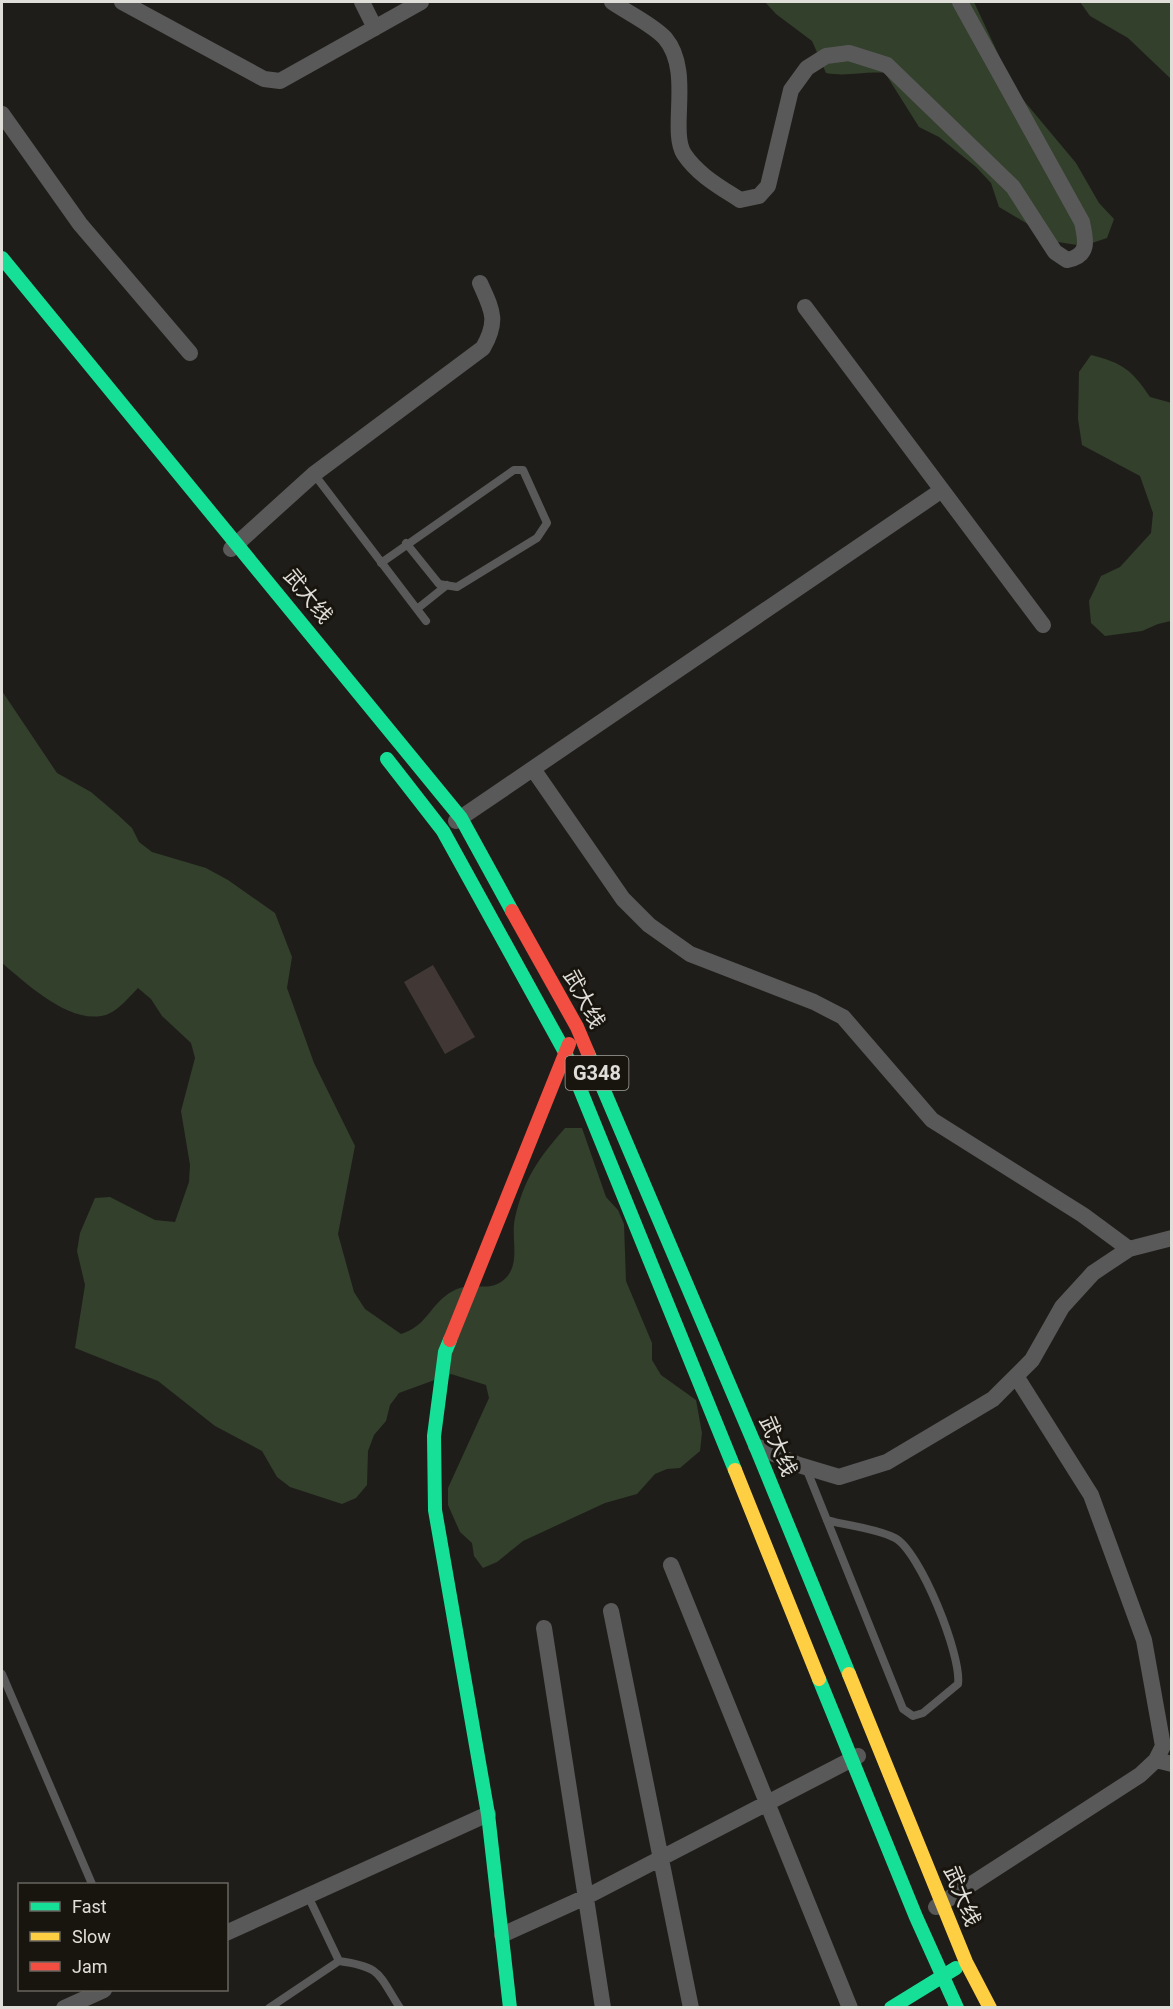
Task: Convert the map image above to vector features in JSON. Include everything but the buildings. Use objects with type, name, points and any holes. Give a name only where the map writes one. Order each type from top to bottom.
[{"type":"main road","name":"武大线","points":[[2,258],[232,553],[461,818],[577,1027],[755,1445],[966,1962],[990,2007]]},
{"type":"main road","name":"武大线","points":[[196,518],[232,553]]},
{"type":"main road","name":"武大线","points":[[378,748],[443,831],[565,1052],[916,1917],[941,1977],[957,2007]]},
{"type":"main road","points":[[510,2007],[488,1814],[435,1510],[434,1436],[445,1352],[577,1027]]},
{"type":"main road","points":[[891,2007],[966,1962]]},
{"type":"street","points":[[122,2],[264,79],[280,81],[421,2]]},
{"type":"street","points":[[362,2],[375,28]]},
{"type":"street","points":[[612,2],[664,37],[675,56],[679,75],[682,152],[700,174],[740,200],[759,196],[768,186],[791,90],[807,68],[826,56],[849,53],[887,64],[1013,187],[1055,252],[1067,260],[1076,259],[1083,253],[1086,243],[1082,222],[960,2]]},
{"type":"street","points":[[2,114],[80,224],[190,353]]},
{"type":"street","points":[[232,553],[314,474],[483,348],[492,334],[494,315],[480,283]]},
{"type":"street","points":[[805,307],[1043,625]]},
{"type":"street","points":[[443,831],[942,490]]},
{"type":"street","points":[[533,769],[623,899],[649,925],[690,954],[814,1002],[843,1017],[932,1120],[1083,1215],[1129,1249]]},
{"type":"street","points":[[755,1445],[806,1467],[839,1477],[887,1462],[993,1399],[1032,1359],[1062,1307],[1093,1273],[1129,1249],[1172,1238]]},
{"type":"street","points":[[916,1917],[943,1904],[1140,1775],[1164,1762],[1146,1650],[1091,1495],[1016,1376]]},
{"type":"street","points":[[671,1565],[850,2007]]},
{"type":"street","points":[[611,1611],[692,2007]]},
{"type":"street","points":[[544,1628],[588,1896],[603,2007]]},
{"type":"street","points":[[502,1935],[588,1896],[878,1745]]},
{"type":"street","points":[[228,1933],[488,1814]]},
{"type":"street","points":[[64,2007],[100,1991]]},
{"type":"lane","points":[[381,563],[406,543],[514,470],[523,470],[547,523],[537,538],[457,587],[439,584],[406,543]]},
{"type":"lane","points":[[314,474],[426,621]]},
{"type":"lane","points":[[417,609],[447,585]]},
{"type":"lane","points":[[806,1467],[827,1520],[903,1709],[914,1716],[923,1713],[958,1684],[960,1671],[955,1652],[918,1563],[909,1550],[895,1538],[827,1520]]},
{"type":"lane","points":[[2,1674],[92,1883]]},
{"type":"lane","points":[[308,1896],[339,1961]]},
{"type":"lane","points":[[269,2007],[339,1961],[360,1964],[376,1970],[400,2007]]},
{"type":"green space","points":[[765,2],[974,2],[1015,90],[1076,163],[1099,203],[1114,219],[1107,238],[1083,246],[1058,242],[999,207],[991,183],[976,167],[939,137],[919,127],[885,73],[826,73],[812,41],[776,14]]},
{"type":"green space","points":[[1080,2],[1171,2],[1171,79],[1128,38],[1090,16]]},
{"type":"green space","points":[[1091,355],[1111,361],[1126,369],[1138,380],[1150,397],[1172,403],[1171,621],[1142,631],[1105,636],[1091,623],[1089,601],[1101,576],[1120,567],[1151,533],[1153,513],[1140,476],[1082,445],[1078,419],[1079,372]]},
{"type":"green space","points":[[2,691],[57,773],[91,792],[132,828],[139,842],[152,852],[206,868],[228,880],[275,913],[292,957],[287,988],[314,1063],[355,1146],[338,1234],[354,1292],[365,1309],[401,1334],[417,1326],[445,1296],[453,1291],[465,1287],[495,1285],[501,1282],[512,1269],[515,1218],[528,1180],[547,1149],[565,1128],[582,1128],[606,1197],[618,1210],[624,1224],[626,1281],[652,1343],[652,1360],[661,1375],[696,1400],[702,1433],[700,1451],[680,1468],[667,1469],[655,1474],[637,1494],[605,1503],[523,1541],[497,1562],[483,1568],[474,1556],[472,1543],[460,1532],[448,1505],[448,1488],[489,1398],[486,1385],[451,1374],[399,1393],[390,1405],[386,1421],[374,1435],[368,1451],[367,1485],[356,1498],[342,1504],[290,1487],[277,1477],[262,1451],[215,1426],[158,1381],[75,1348],[85,1285],[77,1251],[80,1233],[95,1198],[110,1197],[155,1220],[175,1222],[189,1182],[190,1165],[181,1111],[195,1058],[191,1043],[162,1016],[151,999],[138,988],[112,1012],[101,1016],[88,1016],[75,1013],[48,999],[2,963]]},
{"type":"traffic: fast","points":[[2,258],[461,818],[512,911]]},
{"type":"traffic: fast","points":[[387,759],[443,831],[565,1052],[735,1470]]},
{"type":"traffic: fast","points":[[588,1053],[755,1445],[849,1674]]},
{"type":"traffic: fast","points":[[450,1340],[445,1352],[434,1436],[435,1510],[488,1814],[510,2008]]},
{"type":"traffic: fast","points":[[819,1679],[916,1917],[957,2008]]},
{"type":"traffic: fast","points":[[891,2008],[956,1968]]},
{"type":"traffic: slow","points":[[735,1470],[819,1679]]},
{"type":"traffic: slow","points":[[849,1674],[966,1962],[990,2008]]},
{"type":"traffic: jam","points":[[512,911],[577,1027],[588,1053]]},
{"type":"traffic: jam","points":[[450,1340],[569,1044]]}]
